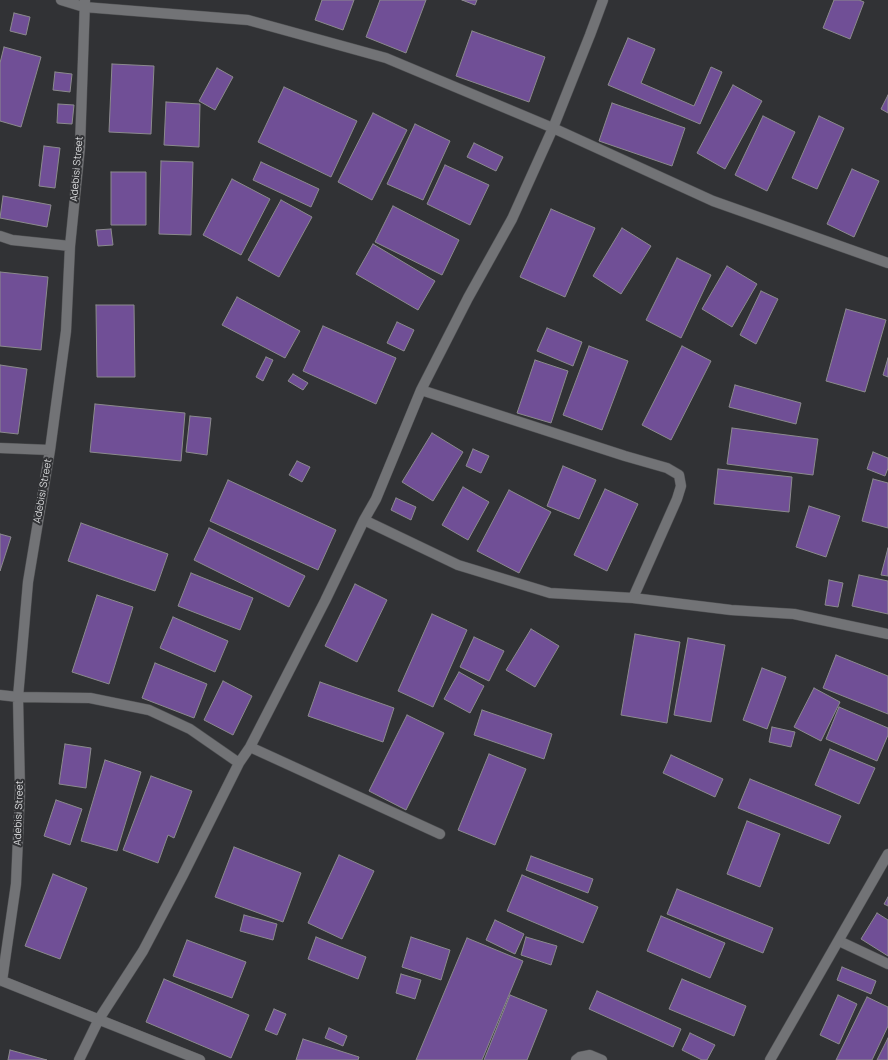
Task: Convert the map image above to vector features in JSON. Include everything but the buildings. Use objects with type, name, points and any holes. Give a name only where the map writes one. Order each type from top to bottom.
[{"type":"street","points":[[61,0],[85,4],[248,20],[386,58],[553,128],[713,201],[888,263]]},
{"type":"street","points":[[79,1060],[99,1019],[143,951],[183,876],[376,499],[421,390],[468,298],[512,220],[553,128],[603,0]]},
{"type":"street","name":"Adebisi Street","points":[[1,981],[16,884],[20,791],[18,697],[28,582],[50,450],[66,331],[70,246],[80,147],[85,4]]},
{"type":"street","points":[[0,236],[12,240],[70,246]]},
{"type":"street","points":[[421,390],[625,456],[667,468],[679,475],[681,486],[633,598]]},
{"type":"street","points":[[0,448],[50,450]]},
{"type":"street","points":[[364,520],[458,565],[550,593],[633,598],[731,610],[794,614],[888,634]]},
{"type":"street","points":[[0,695],[18,697],[90,698],[148,710],[190,729],[240,763]]},
{"type":"street","points":[[250,747],[440,834]]},
{"type":"street","points":[[770,1060],[888,854]]},
{"type":"street","points":[[839,941],[888,964]]},
{"type":"street","points":[[1,981],[200,1060]]},
{"type":"street","points":[[576,1060],[580,1057],[590,1055],[602,1060]]}]
